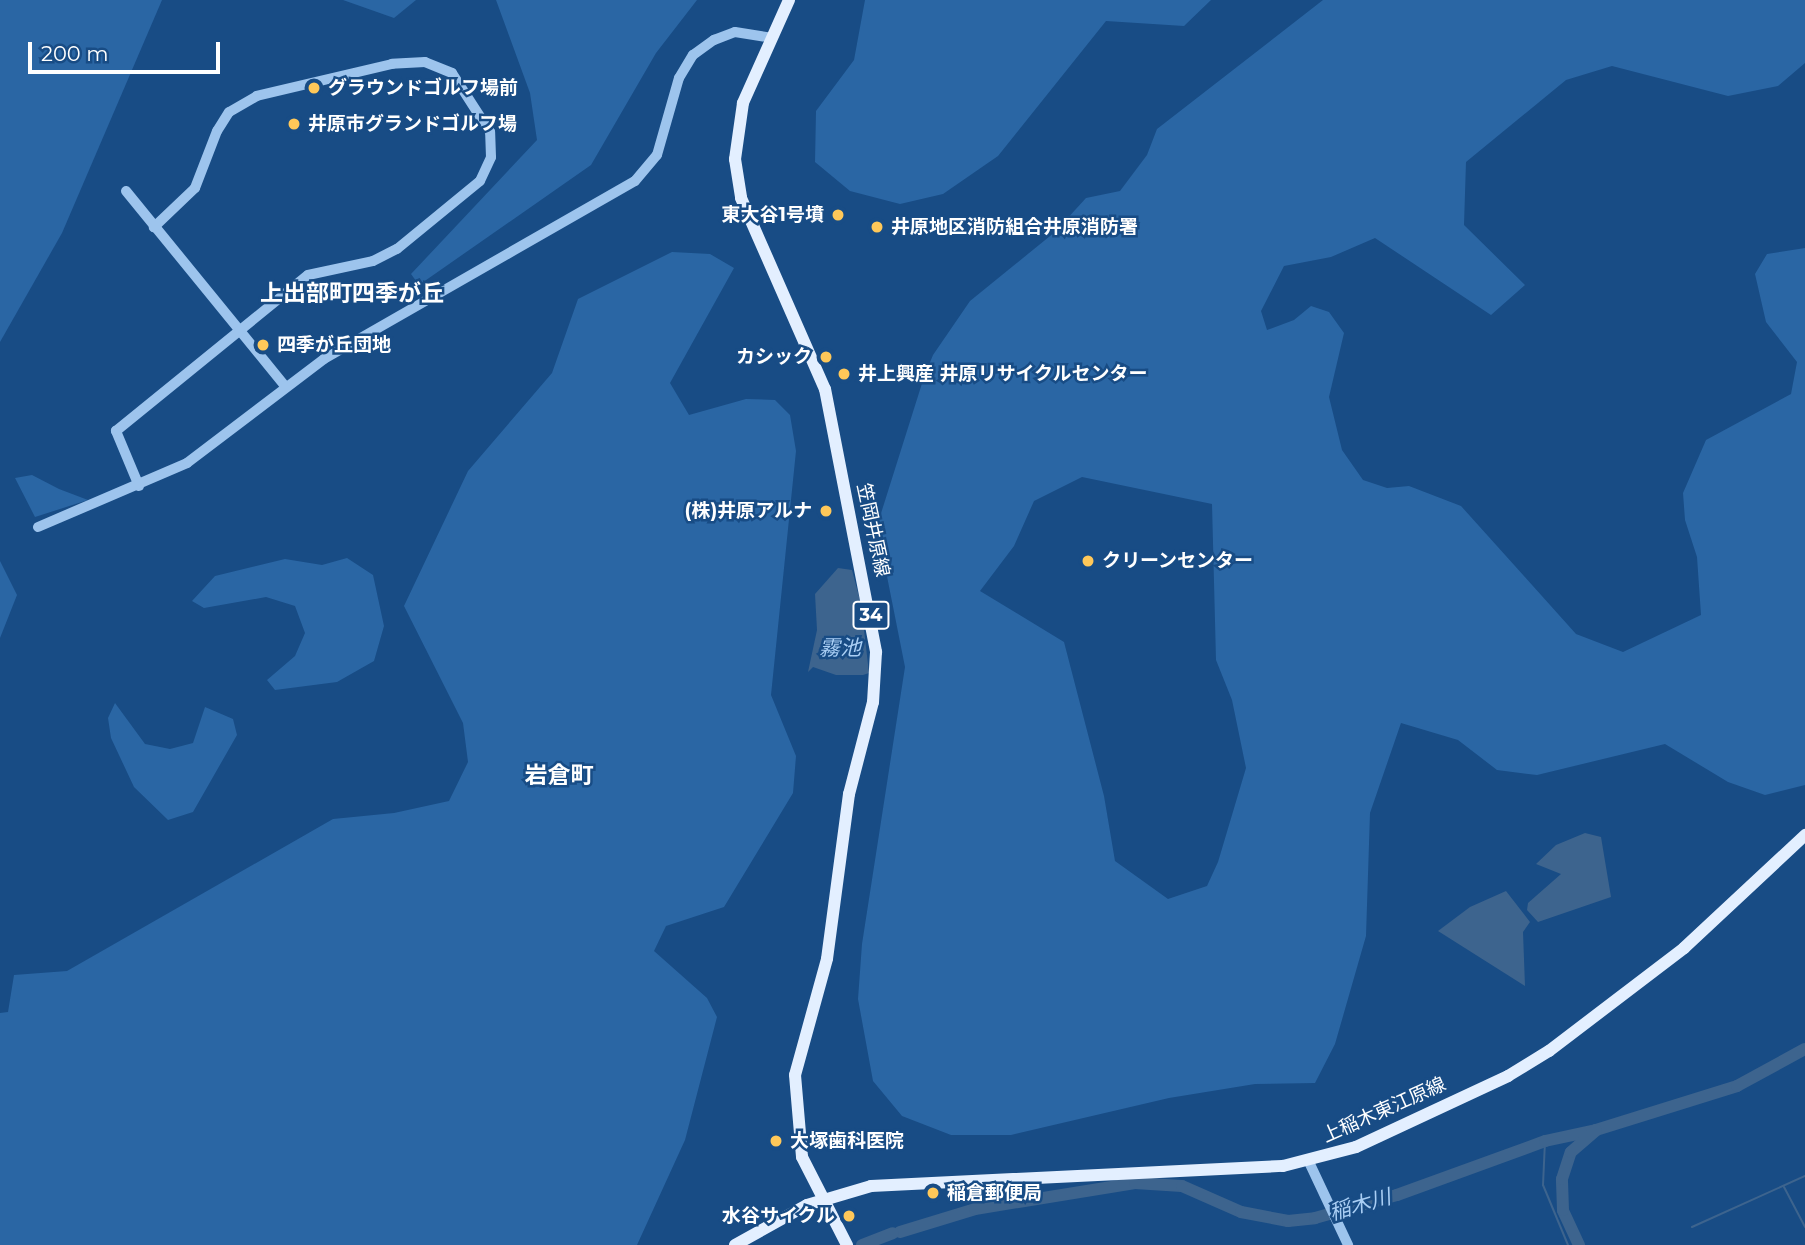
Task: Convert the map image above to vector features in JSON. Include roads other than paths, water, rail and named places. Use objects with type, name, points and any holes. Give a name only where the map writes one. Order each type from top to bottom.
[{"type":"main road","name":"笠岡井原線","points":[[789,0],[743,103],[736,139],[736,178],[825,389],[876,652],[873,702],[849,794],[829,948],[795,1075],[797,1138],[821,1199],[846,1244]]},
{"type":"main road","name":"上稲木東江原線","points":[[735,1245],[821,1199],[892,1183],[1309,1162],[1356,1146],[1531,1062],[1684,948],[1805,835]]},
{"type":"street","points":[[38,527],[139,486],[206,451],[324,359],[635,181],[657,155],[678,78],[693,55],[714,40],[735,32],[771,38]]},
{"type":"street","points":[[139,486],[116,431],[314,272],[373,261],[397,249],[480,181],[491,157],[490,132],[452,73],[430,62],[407,61],[245,101],[229,112],[216,131],[191,195],[154,227]]},
{"type":"street","points":[[126,191],[286,387]]},
{"type":"street","points":[[1309,1162],[1349,1245]]},
{"type":"water","name":"霧池","points":[[838,568],[852,570],[861,604],[869,673],[863,675],[836,675],[813,667],[808,672],[817,630],[815,594]]},
{"type":"water","points":[[1585,833],[1601,837],[1611,897],[1538,922],[1527,910],[1528,903],[1561,874],[1536,864],[1556,845]]},
{"type":"water","points":[[1506,891],[1530,922],[1523,932],[1525,986],[1438,931],[1470,907]]},
{"type":"waterway","name":"稲木川","points":[[900,1232],[975,1209],[1135,1183],[1182,1186],[1241,1212],[1288,1221],[1315,1218],[1397,1195],[1545,1141],[1596,1130],[1737,1086],[1805,1049]]},
{"type":"waterway","points":[[1579,1245],[1563,1210],[1562,1179],[1571,1152],[1596,1130]]},
{"type":"waterway","points":[[1545,1141],[1543,1185],[1568,1245]]},
{"type":"waterway","points":[[1692,1227],[1805,1176]]},
{"type":"waterway","points":[[1784,1187],[1805,1227]]},
{"type":"waterway","name":"稲木川","points":[[862,1245],[893,1233]]},
{"type":"place","name":"グラウンドゴルフ場前","points":[[314,88]]},
{"type":"place","name":"井原市グランドゴルフ場","points":[[294,124]]},
{"type":"place","name":"東大谷1号墳","points":[[838,215]]},
{"type":"place","name":"井原地区消防組合井原消防署","points":[[877,227]]},
{"type":"place","name":"四季が丘団地","points":[[263,345]]},
{"type":"place","name":"カシック","points":[[826,357]]},
{"type":"place","name":"井上興産 井原リサイクルセンター","points":[[844,374]]},
{"type":"place","name":"(株)井原アルナ","points":[[826,511]]},
{"type":"place","name":"クリーンセンター","points":[[1088,561]]},
{"type":"place","name":"大塚歯科医院","points":[[776,1141]]},
{"type":"place","name":"稲倉郵便局","points":[[933,1193]]},
{"type":"place","name":"水谷サイクル","points":[[849,1216]]},
{"type":"district","name":"上出部町四季が丘","points":[[352,293]]},
{"type":"district","name":"岩倉町","points":[[559,775]]}]
